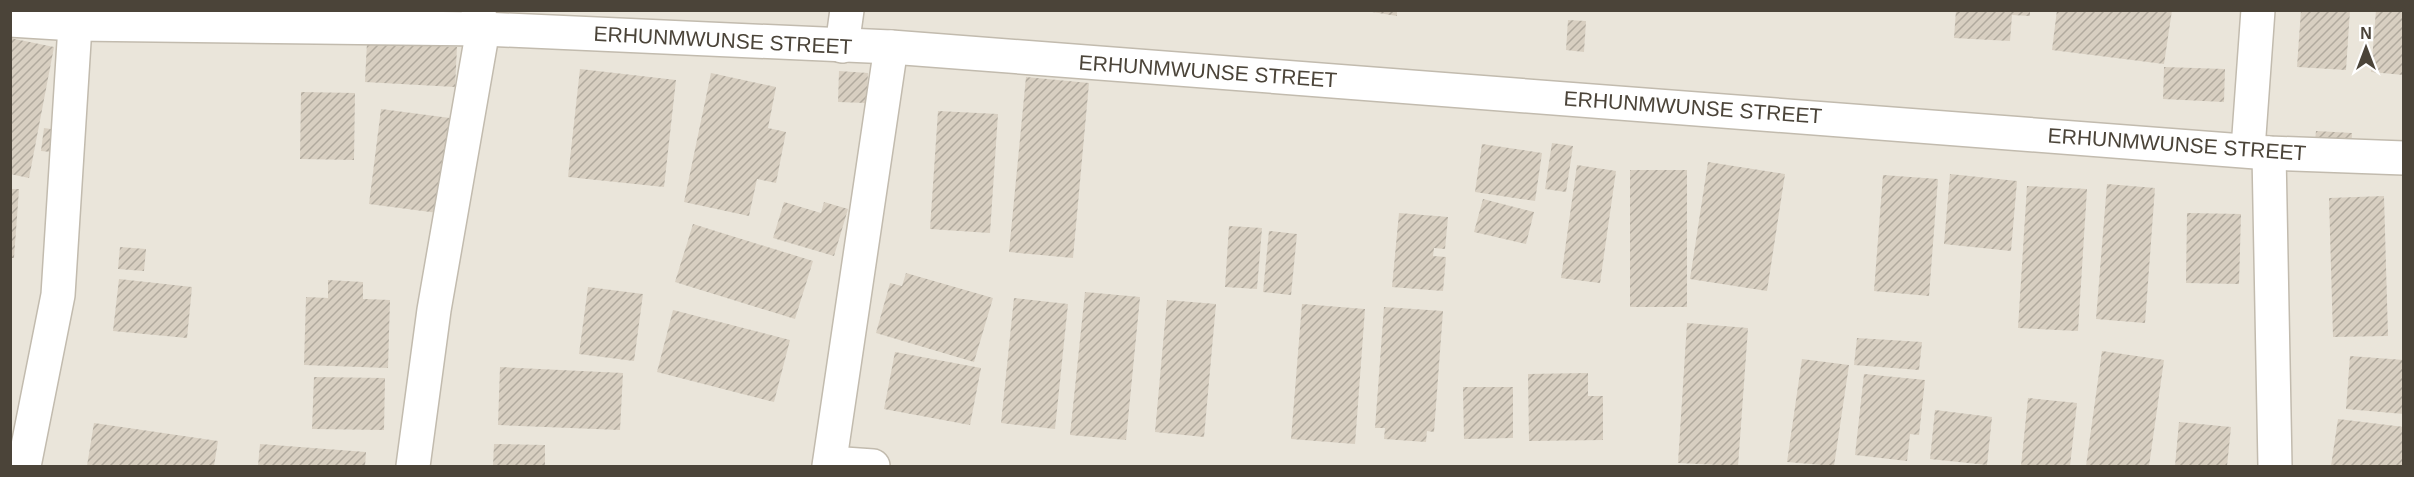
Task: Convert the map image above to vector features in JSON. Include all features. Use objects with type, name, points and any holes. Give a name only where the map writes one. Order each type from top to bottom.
[{"type":"street","points":[[842,46],[847,10]]},
{"type":"street","points":[[2258,10],[2259,151],[2275,466]]},
{"type":"street","points":[[24,466],[58,295],[76,17]]},
{"type":"street","name":"ERHUNMWUNSE STREET","points":[[10,20],[76,17],[480,20],[842,46],[891,47],[2259,151],[2403,158]]},
{"type":"street","points":[[413,466],[434,310],[480,20]]},
{"type":"street","points":[[873,466],[829,465],[891,47]]},
{"type":"shaded area","points":[[11,11],[2403,11],[2403,466],[11,466]]},
{"type":"building","points":[[1360,10],[1397,10],[1397,16]]},
{"type":"building","points":[[1956,10],[2030,10],[2030,16],[2012,15],[2010,41],[1954,38]]},
{"type":"building","points":[[2057,10],[2172,10],[2164,64],[2052,50]]},
{"type":"building","points":[[2301,10],[2350,10],[2346,70],[2297,67]]},
{"type":"building","points":[[2376,10],[2404,10],[2404,75],[2371,72]]},
{"type":"building","points":[[1568,20],[1586,21],[1584,52],[1566,50]]},
{"type":"building","points":[[10,38],[54,47],[29,178],[10,174]]},
{"type":"building","points":[[367,42],[457,47],[455,87],[365,82]]},
{"type":"building","points":[[2164,67],[2225,69],[2224,102],[2163,99]]},
{"type":"building","points":[[580,69],[676,80],[664,187],[568,177]]},
{"type":"building","points":[[839,71],[868,73],[866,103],[838,102]]},
{"type":"building","points":[[711,73],[776,87],[768,128],[786,132],[776,183],[757,179],[749,216],[684,202]]},
{"type":"building","points":[[1026,77],[1089,83],[1073,258],[1009,252]]},
{"type":"building","points":[[301,92],[355,93],[354,160],[300,159]]},
{"type":"building","points":[[381,109],[450,118],[438,213],[369,204]]},
{"type":"building","points":[[938,111],[998,114],[990,233],[930,229]]},
{"type":"building","points":[[44,128],[65,131],[62,153],[41,151]]},
{"type":"building","points":[[2316,131],[2352,133],[2351,154],[2314,152]]},
{"type":"building","points":[[1552,143],[1573,146],[1566,192],[1545,189]]},
{"type":"building","points":[[1482,144],[1542,153],[1535,201],[1475,192]]},
{"type":"building","points":[[1708,162],[1785,174],[1767,291],[1690,279]]},
{"type":"building","points":[[1577,165],[1616,171],[1600,283],[1561,278]]},
{"type":"building","points":[[1630,170],[1687,170],[1687,307],[1630,307]]},
{"type":"building","points":[[1950,174],[2017,181],[2011,251],[1944,244]]},
{"type":"building","points":[[1883,175],[1938,179],[1929,296],[1874,291]]},
{"type":"building","points":[[2107,184],[2155,188],[2145,323],[2096,319]]},
{"type":"building","points":[[2027,186],[2087,189],[2078,331],[2018,328]]},
{"type":"building","points":[[10,189],[19,189],[14,258],[10,258]]},
{"type":"building","points":[[2384,196],[2388,336],[2333,337],[2329,198]]},
{"type":"building","points":[[1483,199],[1534,212],[1526,244],[1474,232]]},
{"type":"building","points":[[784,202],[821,213],[824,202],[848,209],[834,256],[773,238]]},
{"type":"building","points":[[1399,213],[1448,217],[1445,249],[1434,248],[1433,256],[1446,257],[1443,291],[1392,287]]},
{"type":"building","points":[[2187,213],[2241,214],[2239,284],[2186,283]]},
{"type":"building","points":[[693,224],[813,261],[795,319],[675,282]]},
{"type":"building","points":[[1229,226],[1262,228],[1257,289],[1225,287]]},
{"type":"building","points":[[1269,231],[1297,234],[1291,295],[1263,292]]},
{"type":"building","points":[[120,247],[146,249],[144,271],[118,269]]},
{"type":"building","points":[[906,273],[993,298],[974,362],[876,333],[890,283],[902,286]]},
{"type":"building","points":[[119,279],[192,287],[187,338],[113,331]]},
{"type":"building","points":[[328,280],[363,282],[363,299],[390,300],[388,368],[304,365],[306,297],[328,298]]},
{"type":"building","points":[[588,287],[643,294],[634,361],[579,354]]},
{"type":"building","points":[[1085,292],[1140,297],[1126,440],[1070,435]]},
{"type":"building","points":[[1014,298],[1068,304],[1055,429],[1001,423]]},
{"type":"building","points":[[1167,300],[1216,304],[1204,437],[1155,432]]},
{"type":"building","points":[[1302,304],[1365,309],[1355,444],[1291,439]]},
{"type":"building","points":[[1384,307],[1443,311],[1434,432],[1427,431],[1426,442],[1384,439],[1385,428],[1375,428]]},
{"type":"building","points":[[673,310],[790,340],[774,402],[657,372]]},
{"type":"building","points":[[1687,323],[1748,328],[1738,466],[1678,463]]},
{"type":"building","points":[[1857,338],[1922,342],[1919,370],[1854,365]]},
{"type":"building","points":[[2102,351],[2164,360],[2149,466],[2086,466]]},
{"type":"building","points":[[895,352],[981,368],[970,425],[884,409]]},
{"type":"building","points":[[2350,356],[2404,360],[2404,414],[2346,409]]},
{"type":"building","points":[[1802,359],[1849,365],[1834,466],[1787,462]]},
{"type":"building","points":[[500,367],[623,373],[620,430],[498,425]]},
{"type":"building","points":[[1588,373],[1588,396],[1603,396],[1603,440],[1529,441],[1528,374]]},
{"type":"building","points":[[1864,374],[1925,380],[1919,435],[1910,434],[1907,461],[1855,455]]},
{"type":"building","points":[[314,377],[385,378],[384,430],[312,429]]},
{"type":"building","points":[[1463,387],[1513,387],[1513,438],[1464,439]]},
{"type":"building","points":[[2028,398],[2077,403],[2070,466],[2021,466]]},
{"type":"building","points":[[1935,410],[1992,417],[1987,465],[1930,459]]},
{"type":"building","points":[[2338,419],[2404,427],[2404,466],[2331,466]]},
{"type":"building","points":[[2179,422],[2231,427],[2227,466],[2175,466]]},
{"type":"building","points":[[94,423],[218,441],[214,466],[87,466]]},
{"type":"building","points":[[260,444],[366,452],[365,466],[258,466]]},
{"type":"building","points":[[494,444],[545,445],[545,466],[493,466]]}]
